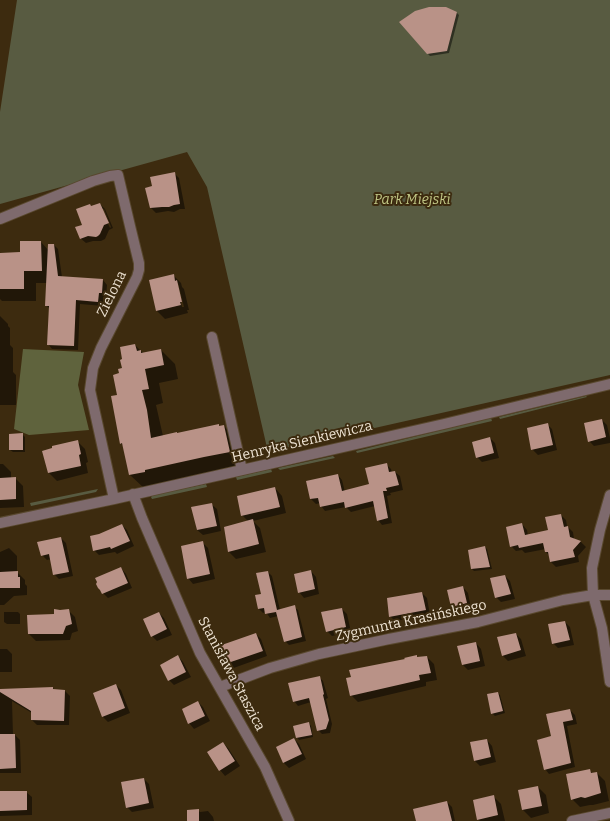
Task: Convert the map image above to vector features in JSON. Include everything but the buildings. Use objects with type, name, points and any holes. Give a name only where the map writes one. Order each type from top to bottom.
[{"type":"street","name":"Zielona","points":[[0,219],[93,181],[118,175],[139,264],[139,270],[137,277],[101,348],[93,368],[90,390],[114,499]]},
{"type":"street","points":[[212,336],[242,470]]},
{"type":"street","name":"Henryka Sienkiewicza","points":[[0,523],[114,499],[436,426],[610,384]]},
{"type":"street","name":"Stanisława Staszica","points":[[133,494],[192,636],[208,668],[265,767],[289,821]]},
{"type":"street","points":[[610,495],[600,530],[592,568],[593,595],[602,628],[610,682]]},
{"type":"street","name":"Zygmunta Krasińskiego","points":[[220,687],[270,668],[319,654],[478,622],[563,600],[593,595],[610,595]]},
{"type":"street","points":[[572,821],[610,813]]},
{"type":"green space","name":"Park Miejski","points":[[17,0],[610,0],[610,375],[268,452],[207,187],[187,152],[0,204],[0,112]]},
{"type":"green space","points":[[23,349],[84,352],[78,385],[89,430],[29,435],[14,429]]},
{"type":"green space","points":[[587,397],[500,419],[499,417]]},
{"type":"green space","points":[[491,418],[492,421],[357,453],[356,451]]},
{"type":"green space","points":[[333,456],[335,458],[280,470],[278,468]]},
{"type":"green space","points":[[271,469],[272,472],[237,480],[236,477]]},
{"type":"green space","points":[[206,484],[207,487],[152,499],[151,497],[153,495]]},
{"type":"green space","points":[[98,489],[96,492],[31,506],[30,503]]}]
